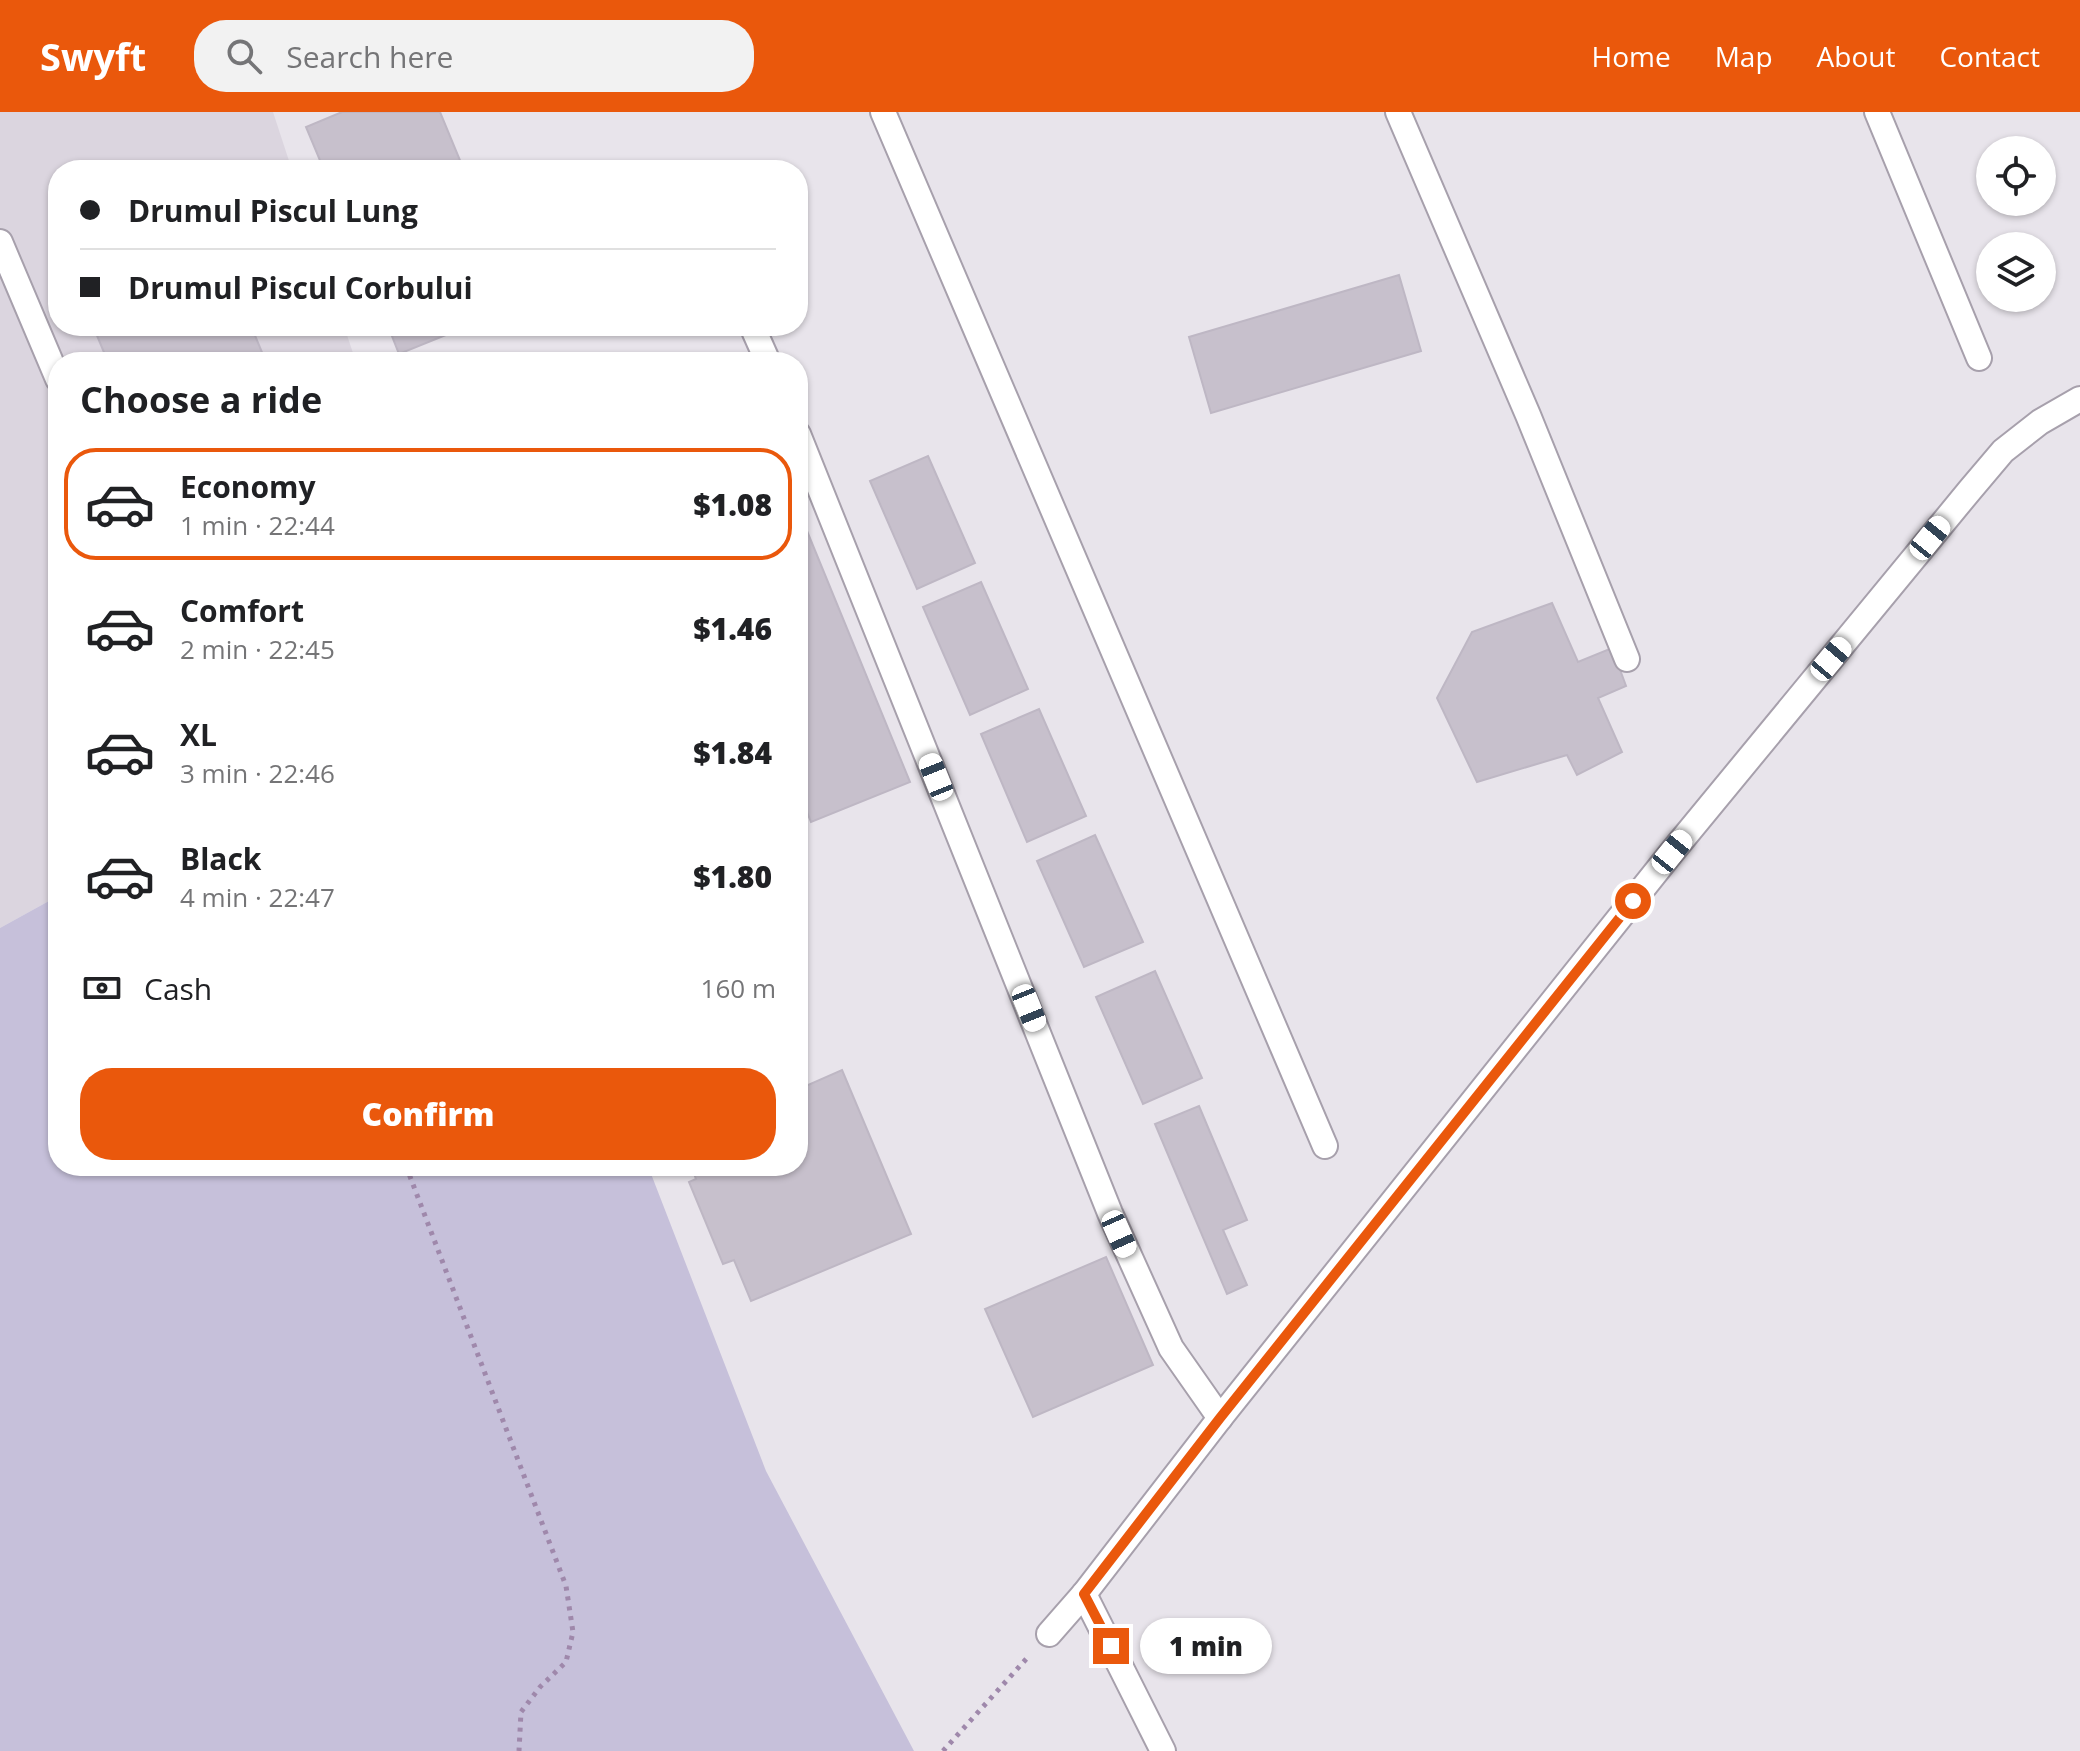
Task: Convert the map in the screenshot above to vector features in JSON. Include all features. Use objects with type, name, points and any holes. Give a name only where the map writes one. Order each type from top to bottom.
[{"type":"street","points":[[883,112],[1325,1146]]},
{"type":"street","points":[[1398,112],[1528,415],[1627,659]]},
{"type":"street","points":[[1877,112],[1979,358]]},
{"type":"street","points":[[0,242],[48,355]]},
{"type":"street","points":[[1049,1634],[1084,1594],[1220,1418],[1672,852],[2003,451],[2040,422],[2080,399]]},
{"type":"street","points":[[808,459],[1110,1213],[1171,1348],[1220,1418]]},
{"type":"street","points":[[1084,1594],[1163,1751]]},
{"type":"path","points":[[410,1176],[566,1586],[573,1632],[566,1662],[540,1687],[521,1712],[519,1751]]},
{"type":"path","points":[[943,1751],[1049,1634]]},
{"type":"shaded area","points":[[0,112],[273,112],[289,160],[48,160],[48,336],[347,336],[353,352],[48,352],[48,902],[0,928]]},
{"type":"shaded area","points":[[48,902],[48,1176],[652,1176],[766,1471],[914,1751],[0,1751],[0,928]]},
{"type":"building","points":[[342,112],[440,112],[460,160],[320,160],[306,127]]},
{"type":"building","points":[[1399,275],[1421,351],[1211,413],[1189,337]]},
{"type":"building","points":[[97,336],[255,336],[262,352],[104,352]]},
{"type":"building","points":[[392,336],[443,336],[404,352],[398,352]]},
{"type":"building","points":[[928,456],[975,563],[917,589],[870,481]]},
{"type":"building","points":[[808,533],[910,782],[811,822],[808,815]]},
{"type":"building","points":[[981,582],[1028,689],[970,715],[923,607]]},
{"type":"building","points":[[1552,603],[1578,662],[1612,648],[1626,686],[1598,698],[1622,752],[1577,775],[1567,755],[1477,782],[1437,698],[1472,632]]},
{"type":"building","points":[[1039,709],[1086,816],[1027,842],[981,734]]},
{"type":"building","points":[[1095,835],[1143,942],[1084,967],[1037,861]]},
{"type":"building","points":[[1155,971],[1202,1078],[1143,1104],[1096,997]]},
{"type":"building","points":[[842,1070],[911,1234],[751,1301],[734,1260],[723,1264],[689,1182],[696,1179],[695,1176],[808,1176],[808,1085]]},
{"type":"building","points":[[1199,1106],[1247,1220],[1223,1230],[1247,1285],[1227,1294],[1155,1124]]},
{"type":"building","points":[[1106,1257],[1153,1365],[1033,1417],[985,1309]]},
{"type":"route","points":[[1111,1646],[1084,1594],[1220,1418],[1633,901]]}]
